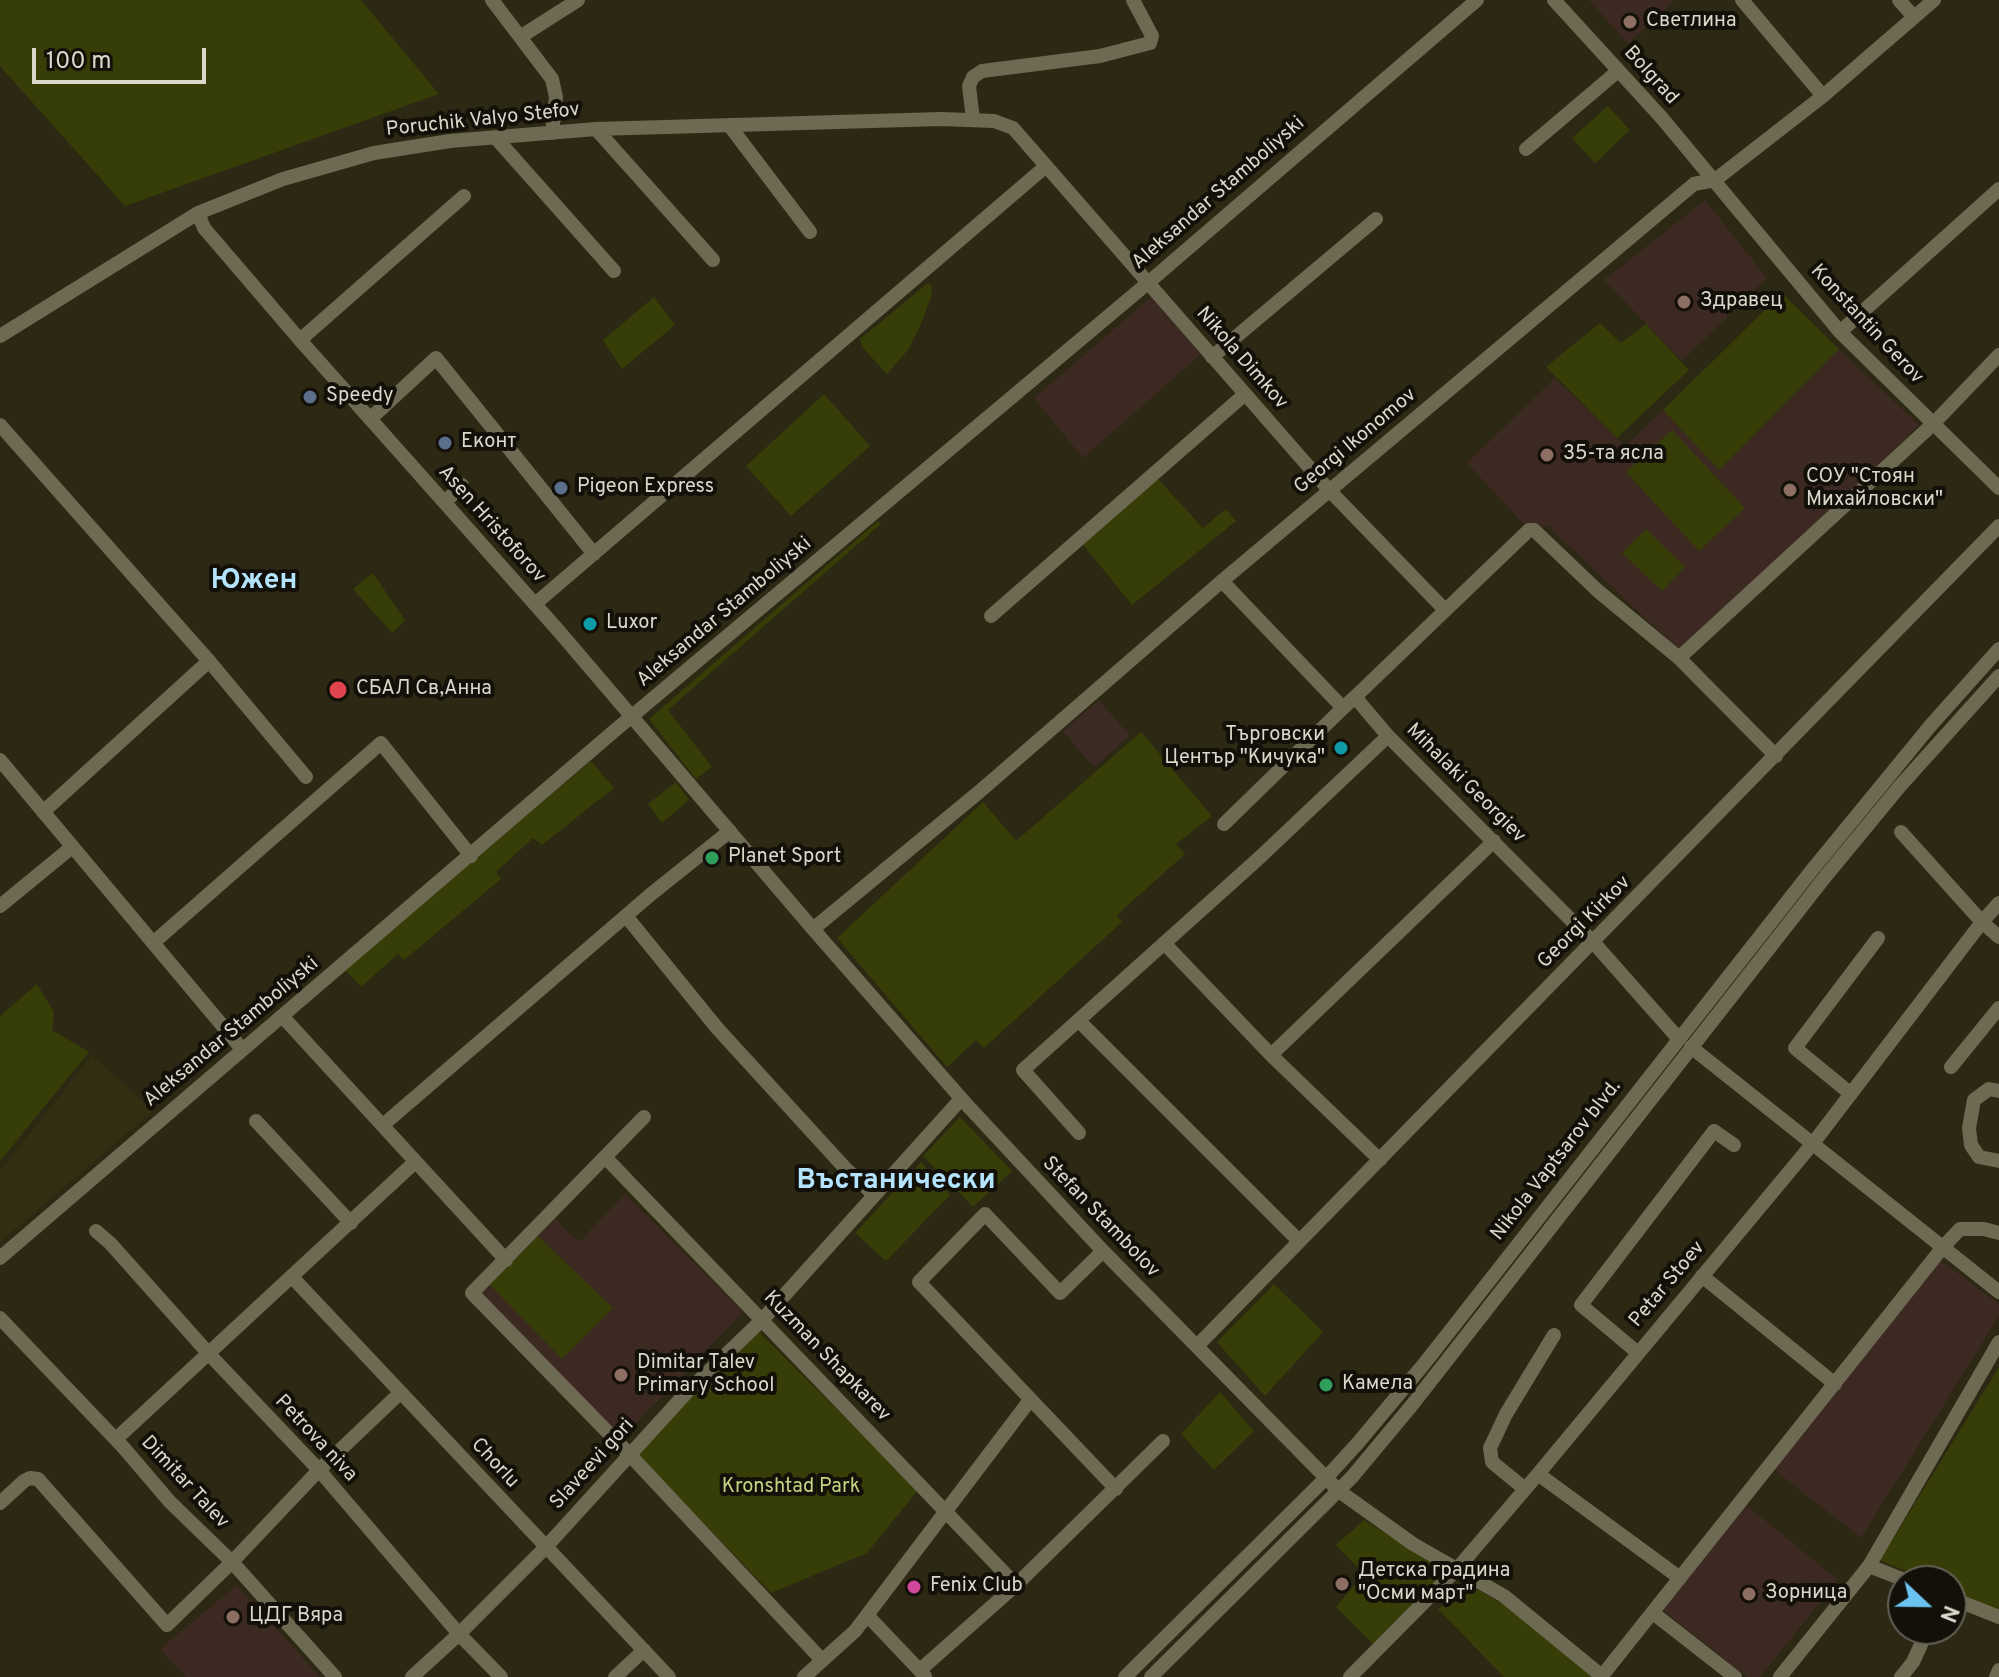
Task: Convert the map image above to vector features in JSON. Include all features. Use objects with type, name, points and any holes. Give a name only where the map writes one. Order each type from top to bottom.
[{"type":"street","points":[[492,0],[552,79],[556,97],[552,133]]},
{"type":"street","points":[[520,37],[578,0]]},
{"type":"street","points":[[973,119],[969,86],[973,77],[982,71],[1100,56],[1150,43],[1152,36],[1133,0]]},
{"type":"street","name":"Aleksandar Stamboliyski","points":[[0,1258],[1477,0]]},
{"type":"street","name":"Bolgrad","points":[[1554,0],[1715,180]]},
{"type":"street","points":[[1742,0],[1823,96]]},
{"type":"street","points":[[1899,0],[1914,17]]},
{"type":"street","name":"Georgi Ikonomov","points":[[813,929],[979,792],[1329,490],[1694,184],[1715,180],[1823,96],[1934,0]]},
{"type":"street","points":[[1526,149],[1618,71]]},
{"type":"street","name":"Poruchik Valyo Stefov","points":[[0,336],[198,213],[283,179],[374,153],[450,141],[596,129],[973,119],[994,121],[1013,128]]},
{"type":"street","points":[[729,125],[810,232]]},
{"type":"street","name":"Nikola Dimkov","points":[[1013,128],[1329,490],[1445,610]]},
{"type":"street","points":[[596,129],[713,260]]},
{"type":"street","points":[[495,137],[614,271]]},
{"type":"street","points":[[535,604],[1045,167]]},
{"type":"street","name":"Konstantin Gerov","points":[[1715,180],[1760,239],[1840,332],[1999,488]]},
{"type":"street","points":[[1840,332],[1999,189]]},
{"type":"street","points":[[300,340],[464,196]]},
{"type":"street","name":"Asen Hristoforov","points":[[198,213],[204,228],[300,340],[632,717]]},
{"type":"street","points":[[1212,357],[1376,219]]},
{"type":"street","points":[[1679,658],[1933,424],[1999,355]]},
{"type":"street","points":[[370,419],[436,358],[594,554]]},
{"type":"street","points":[[991,616],[1244,395]]},
{"type":"street","points":[[0,425],[209,661],[306,777]]},
{"type":"street","points":[[441,499],[447,500],[462,485]]},
{"type":"street","name":"Georgi Kirkov","points":[[1197,1346],[1999,526]]},
{"type":"street","points":[[1224,824],[1529,530],[1539,534],[1598,591],[1679,658],[1776,756]]},
{"type":"street","points":[[1222,581],[1343,708]]},
{"type":"street","name":"Nikola Vaptsarov blvd.","points":[[1151,1677],[1339,1491],[1412,1405],[1869,798],[1999,649]]},
{"type":"street","points":[[43,812],[209,661]]},
{"type":"street","name":"Nikola Vaptsarov blvd.","points":[[1125,1677],[1325,1479],[1417,1373],[1685,1042],[1890,798],[1999,676]]},
{"type":"street","name":"Mihalaki Georgiev","points":[[1355,697],[1388,736],[1594,943],[1685,1042],[1999,1292]]},
{"type":"street","name":"Stefan Stambolov","points":[[632,717],[961,1099],[1103,1251],[1325,1479],[1413,1544],[1504,1596],[1602,1677]]},
{"type":"street","points":[[1079,1133],[1023,1070],[1315,807],[1388,736]]},
{"type":"street","points":[[153,943],[381,743],[471,856]]},
{"type":"street","points":[[0,760],[242,1049]]},
{"type":"street","points":[[383,1125],[730,831]]},
{"type":"street","points":[[1901,832],[1999,937]]},
{"type":"street","points":[[1271,1055],[1494,841]]},
{"type":"street","points":[[0,906],[72,847]]},
{"type":"street","name":"Petar Stoev","points":[[1350,1677],[1457,1569],[1538,1474],[1814,1142],[1999,903]]},
{"type":"street","points":[[626,916],[717,1028],[845,1168],[874,1195]]},
{"type":"street","points":[[1851,1094],[1795,1048],[1878,938]]},
{"type":"street","points":[[1164,943],[1271,1055],[1380,1160]]},
{"type":"street","points":[[1951,1067],[1999,1008]]},
{"type":"street","points":[[282,1016],[506,1260]]},
{"type":"street","points":[[1079,1021],[1299,1241]]},
{"type":"street","points":[[1999,1091],[1989,1089],[1974,1100],[1969,1128],[1971,1145],[1979,1157],[1999,1161]]},
{"type":"street","name":"Slaveevi gori","points":[[412,1677],[545,1548],[699,1379],[763,1319],[961,1099]]},
{"type":"street","points":[[644,1117],[472,1293],[629,1454],[822,1660]]},
{"type":"street","points":[[256,1121],[351,1223]]},
{"type":"street","points":[[1638,1353],[1581,1305],[1714,1131],[1734,1145]]},
{"type":"street","name":"Kuzman Shapkarev","points":[[605,1157],[1016,1585]]},
{"type":"street","points":[[116,1439],[415,1162]]},
{"type":"street","points":[[1103,1251],[1060,1293],[985,1214],[919,1282],[1116,1489]]},
{"type":"street","points":[[1602,1677],[1943,1247],[1960,1229],[1984,1229],[1999,1233]]},
{"type":"street","name":"Petrova niva","points":[[96,1231],[319,1470],[459,1634],[501,1677]]},
{"type":"street","points":[[1702,1276],[1835,1384]]},
{"type":"street","name":"Chorlu","points":[[292,1277],[669,1677]]},
{"type":"street","name":"Dimitar Talev","points":[[0,1318],[116,1439],[170,1502],[232,1562],[335,1677]]},
{"type":"street","points":[[1525,1489],[1492,1462],[1490,1448],[1506,1414],[1554,1335]]},
{"type":"street","points":[[1780,1677],[1869,1566],[1999,1342]]},
{"type":"street","points":[[0,1503],[24,1481],[38,1479],[167,1625],[319,1470],[400,1393]]},
{"type":"street","points":[[804,1677],[855,1631],[1030,1400]]},
{"type":"street","points":[[867,1615],[924,1674],[1163,1441]]},
{"type":"street","points":[[1538,1474],[1680,1578]]},
{"type":"street","points":[[1869,1566],[1887,1573]]},
{"type":"street","points":[[1967,1604],[1999,1617]]},
{"type":"street","points":[[1653,1613],[1735,1677]]},
{"type":"street","points":[[1901,1677],[1921,1645]]},
{"type":"street","points":[[615,1677],[644,1650]]},
{"type":"street","points":[[1996,1677],[1999,1670]]},
{"type":"shaded area","name":"Светлина","points":[[1589,0],[1675,0],[1628,44]]},
{"type":"shaded area","name":"Здравец","points":[[1705,200],[1767,278],[1682,361],[1604,280]]},
{"type":"shaded area","points":[[1151,297],[1201,354],[1083,458],[1034,398]]},
{"type":"shaded area","name":"СОУ \"Стоян Михайловски\"","points":[[1839,349],[1919,425],[1683,654],[1547,525],[1534,535],[1467,463],[1555,378],[1625,446],[1663,410],[1719,470]]},
{"type":"shaded area","points":[[1099,700],[1130,736],[1094,767],[1063,731]]},
{"type":"shaded area","points":[[92,1055],[153,1111],[0,1242],[0,1171]]},
{"type":"shaded area","name":"Dimitar Talev Primary School","points":[[625,1194],[743,1312],[621,1439],[482,1294],[555,1219],[579,1242]]},
{"type":"shaded area","points":[[1941,1260],[1999,1304],[1999,1316],[1861,1538],[1773,1469]]},
{"type":"shaded area","name":"Зорница","points":[[1745,1504],[1838,1580],[1760,1677],[1747,1677],[1660,1608]]},
{"type":"shaded area","name":"ЦДГ Вяра","points":[[237,1585],[320,1677],[186,1677],[160,1649]]},
{"type":"green space","points":[[0,0],[361,0],[439,94],[125,206],[0,66]]},
{"type":"green space","points":[[1608,106],[1630,130],[1595,163],[1572,138]]},
{"type":"green space","points":[[928,283],[932,287],[931,297],[920,326],[908,350],[887,374],[862,347],[860,339]]},
{"type":"green space","points":[[1782,293],[1839,349],[1719,470],[1663,410]]},
{"type":"green space","points":[[654,297],[675,325],[622,369],[603,340]]},
{"type":"green space","points":[[1600,323],[1621,343],[1646,324],[1689,370],[1617,438],[1546,367]]},
{"type":"green space","points":[[824,394],[870,446],[791,516],[746,466]]},
{"type":"green space","points":[[1672,430],[1745,508],[1699,551],[1626,472]]},
{"type":"green space","points":[[1157,478],[1203,528],[1226,509],[1236,521],[1132,605],[1081,542]]},
{"type":"green space","points":[[878,521],[881,524],[668,710],[712,767],[696,779],[649,719]]},
{"type":"green space","points":[[1646,529],[1685,567],[1662,591],[1622,553]]},
{"type":"green space","points":[[373,573],[405,620],[392,633],[353,589]]},
{"type":"green space","points":[[1141,732],[1212,816],[1176,844],[1185,854],[1117,915],[1122,922],[984,1048],[976,1040],[947,1067],[837,938],[983,802],[1016,841]]},
{"type":"green space","points":[[591,761],[614,788],[542,845],[533,838],[496,872],[501,879],[404,960],[398,954],[361,987],[344,969]]},
{"type":"green space","points":[[676,782],[689,800],[662,823],[648,804]]},
{"type":"green space","points":[[37,984],[54,1012],[52,1030],[89,1052],[0,1161],[0,1016]]},
{"type":"green space","points":[[960,1117],[1012,1171],[973,1207],[923,1156]]},
{"type":"green space","points":[[921,1162],[950,1195],[886,1261],[855,1233]]},
{"type":"green space","points":[[538,1236],[613,1308],[562,1359],[490,1285]]},
{"type":"green space","points":[[1274,1284],[1323,1332],[1265,1396],[1217,1342]]},
{"type":"green space","name":"Kronshtad Park","points":[[758,1331],[918,1490],[867,1553],[771,1593],[636,1453]]},
{"type":"green space","points":[[1999,1367],[1999,1611],[1967,1597],[1967,1565],[1892,1565],[1880,1560]]},
{"type":"green space","points":[[1220,1392],[1254,1431],[1214,1470],[1181,1434]]},
{"type":"green space","points":[[1364,1520],[1442,1568],[1440,1580],[1375,1646],[1336,1607],[1364,1574],[1336,1545]]},
{"type":"green space","points":[[1470,1585],[1511,1609],[1596,1677],[1504,1677],[1438,1609]]},
{"type":"place","name":"Светлина","points":[[1630,22]]},
{"type":"place","name":"Здравец","points":[[1684,302]]},
{"type":"place","name":"Speedy","points":[[310,397]]},
{"type":"place","name":"Еконт","points":[[445,443]]},
{"type":"place","name":"35-та ясла","points":[[1547,455]]},
{"type":"place","name":"Pigeon Express","points":[[561,488]]},
{"type":"place","name":"СОУ \"Стоян Михайловски\"","points":[[1790,490]]},
{"type":"place","name":"Luxor","points":[[590,624]]},
{"type":"place","name":"СБАЛ Св,Анна","points":[[338,690]]},
{"type":"place","name":"Търговски Център \"Кичука\"","points":[[1341,748]]},
{"type":"place","name":"Planet Sport","points":[[712,858]]},
{"type":"place","name":"Dimitar Talev Primary School","points":[[621,1375]]},
{"type":"place","name":"Камела","points":[[1326,1385]]},
{"type":"place","name":"Детска градина \"Осми март\"","points":[[1342,1584]]},
{"type":"place","name":"Fenix Club","points":[[914,1587]]},
{"type":"place","name":"Зорница","points":[[1749,1594]]},
{"type":"place","name":"ЦДГ Вяра","points":[[233,1617]]},
{"type":"district","name":"Южен","points":[[254,582]]},
{"type":"district","name":"Въстанически","points":[[896,1182]]}]
